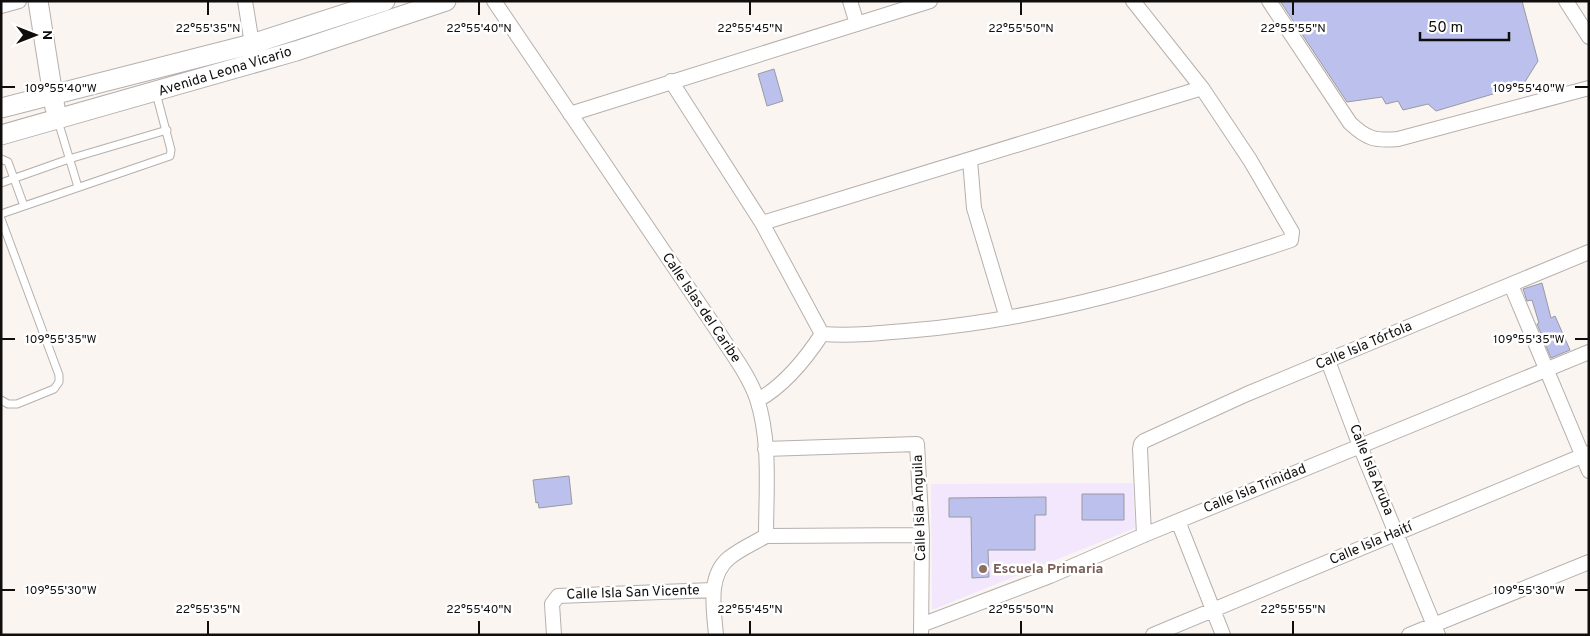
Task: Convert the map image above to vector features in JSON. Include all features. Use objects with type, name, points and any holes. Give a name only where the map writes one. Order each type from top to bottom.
[{"type":"street","points":[[1,6],[19,1]]},
{"type":"street","points":[[38,1],[57,119]]},
{"type":"street","points":[[245,1],[252,44]]},
{"type":"street","name":"Avenida Leona Vicario","points":[[1,108],[252,44],[343,8],[385,1]]},
{"type":"street","name":"Avenida Leona Vicario","points":[[1,135],[156,92],[296,50],[446,1]]},
{"type":"street","name":"Calle Islas del Caribe","points":[[494,1],[719,333],[750,382],[758,400],[765,449],[766,536]]},
{"type":"street","points":[[850,1],[857,24]]},
{"type":"street","points":[[570,114],[930,1]]},
{"type":"street","points":[[822,334],[853,336],[940,328],[1007,318],[1107,296],[1210,267],[1291,240],[1292,232],[1288,224],[1250,160],[1202,88],[1133,1]]},
{"type":"street","points":[[1269,1],[1350,123],[1363,135],[1379,141],[1398,139],[1589,88]]},
{"type":"street","points":[[1566,1],[1589,37]]},
{"type":"street","points":[[671,81],[762,223],[822,334]]},
{"type":"street","points":[[762,223],[1202,88]]},
{"type":"street","points":[[970,160],[974,208],[1007,318]]},
{"type":"street","name":"Calle Isla Tórtola","points":[[1144,535],[1141,444],[1247,394],[1589,252]]},
{"type":"street","points":[[1511,285],[1547,370],[1586,454],[1589,471]]},
{"type":"street","points":[[758,400],[773,391],[784,381],[808,355],[822,334]]},
{"type":"street","name":"Calle Isla Trinidad","points":[[921,630],[1144,535],[1589,352]]},
{"type":"street","name":"Calle Isla Aruba","points":[[1328,361],[1360,446],[1436,629]]},
{"type":"street","name":"Calle Isla Anguila","points":[[765,449],[917,444],[922,535],[921,630]]},
{"type":"street","name":"Calle Isla Haití","points":[[1153,635],[1586,454]]},
{"type":"street","points":[[1178,521],[1223,635]]},
{"type":"street","points":[[716,635],[713,590],[719,570],[729,558],[766,536],[922,535]]},
{"type":"street","points":[[1409,635],[1436,629],[1589,562]]},
{"type":"street","name":"Calle Isla San Vicente","points":[[554,635],[554,600],[558,596],[713,590]]},
{"type":"lane","points":[[1,214],[170,156],[171,150],[167,130],[156,92]]},
{"type":"lane","points":[[57,119],[78,187]]},
{"type":"lane","points":[[1,184],[69,159],[167,130]]},
{"type":"lane","points":[[1,159],[8,162],[24,206]]},
{"type":"lane","points":[[1,219],[59,375],[59,382],[54,389],[17,404],[8,404],[1,400]]},
{"type":"shaded area","name":"Escuela Primaria","points":[[1133,483],[1135,528],[932,610],[931,484]]},
{"type":"building","points":[[1280,1],[1522,1],[1538,61],[1523,85],[1436,111],[1428,104],[1403,110],[1398,101],[1386,104],[1382,97],[1347,102]]},
{"type":"building","points":[[774,69],[783,101],[767,106],[758,74]]},
{"type":"building","points":[[1542,283],[1551,318],[1555,316],[1570,350],[1551,358],[1537,324],[1539,323],[1532,300],[1527,301],[1523,289]]},
{"type":"building","points":[[569,476],[572,504],[539,508],[538,502],[536,503],[533,480]]},
{"type":"building","points":[[1082,494],[1124,494],[1124,520],[1082,520]]},
{"type":"building","points":[[1046,497],[1046,515],[1035,515],[1035,550],[988,550],[989,577],[972,578],[971,517],[949,517],[949,498]]},
{"type":"place","name":"Escuela Primaria","points":[[983,569]]}]
